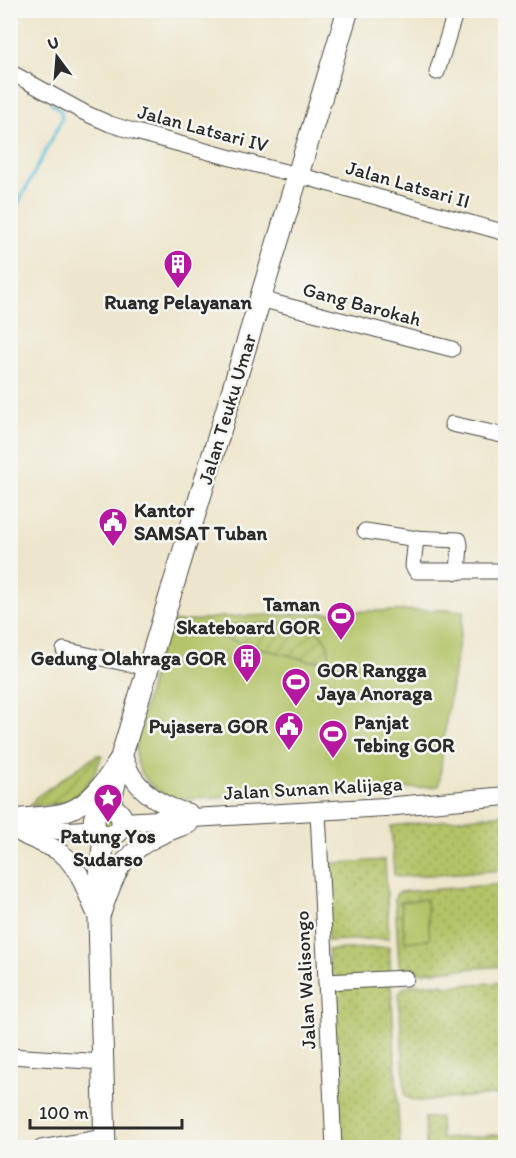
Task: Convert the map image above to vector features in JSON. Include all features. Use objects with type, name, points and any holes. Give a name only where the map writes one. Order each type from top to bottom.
[{"type":"highway","name":"Jalan Teuku Umar","points":[[116,815],[122,754],[348,10]]},
{"type":"highway","points":[[105,1142],[99,920],[100,832],[109,837],[120,831],[116,815]]},
{"type":"main road","points":[[10,821],[59,813],[74,808],[100,786],[122,754],[136,782],[164,805],[179,811],[211,817]]},
{"type":"main road","name":"Jalan Sunan Kalijaga","points":[[116,815],[211,817],[385,807],[506,796]]},
{"type":"main road","points":[[99,920],[120,867],[135,850],[158,836],[211,817]]},
{"type":"main road","points":[[10,821],[66,831],[100,832]]},
{"type":"main road","points":[[10,827],[55,849],[66,857],[79,874],[99,920]]},
{"type":"street","points":[[437,72],[456,10]]},
{"type":"street","name":"Jalan Latsari IV","points":[[10,72],[98,119],[155,138],[298,175]]},
{"type":"street","name":"Jalan Latsari II","points":[[298,175],[506,233]]},
{"type":"street","name":"Gang Barokah","points":[[260,299],[452,349]]},
{"type":"street","points":[[452,424],[506,436]]},
{"type":"street","points":[[365,531],[416,538],[459,540],[458,572]]},
{"type":"street","points":[[416,538],[413,566],[416,571],[506,571]]},
{"type":"street","points":[[64,650],[148,668]]},
{"type":"street","name":"Jalan Walisongo","points":[[318,811],[334,1148]]},
{"type":"street","points":[[326,982],[406,978]]},
{"type":"street","points":[[10,1056],[103,1062]]},
{"type":"street","points":[[41,1148],[105,1142]]},
{"type":"green space","name":"GOR Rangga Jaya Anoraga","points":[[371,611],[464,611],[446,721],[439,786],[365,792],[179,799],[157,790],[141,771],[136,756],[137,735],[167,621]]},
{"type":"green space","points":[[231,625],[301,625],[312,629],[327,643],[329,656],[320,661],[310,661],[215,634],[217,629]]},
{"type":"green space","points":[[97,755],[102,755],[96,769],[90,781],[77,796],[58,804],[30,806],[36,797]]},
{"type":"green space","points":[[505,814],[505,870],[398,877],[394,874],[391,826]]},
{"type":"green space","points":[[102,815],[114,815],[117,819],[117,824],[110,832],[99,823]]},
{"type":"green space","points":[[385,860],[389,938],[328,941],[323,864]]},
{"type":"green space","points":[[505,884],[505,966],[409,973],[401,970],[395,899],[399,892]]},
{"type":"green space","points":[[426,899],[430,939],[405,942],[401,902]]},
{"type":"green space","points":[[389,947],[391,976],[330,980],[328,950]]},
{"type":"green space","points":[[505,982],[505,1094],[420,1101],[406,1097],[399,996],[401,990],[407,986],[417,985],[443,984],[444,986]]},
{"type":"green space","points":[[391,984],[400,1147],[339,1147],[330,987]]},
{"type":"green space","points":[[440,1117],[441,1139],[505,1134],[505,1147],[426,1147],[425,1118]]},
{"type":"waterway","points":[[10,219],[62,118],[61,111],[51,103]]},
{"type":"place","name":"Ruang Pelayanan","points":[[178,290]]},
{"type":"place","name":"Kantor SAMSAT Tuban","points":[[113,548]]},
{"type":"place","name":"Taman Skateboard GOR","points":[[341,642]]},
{"type":"place","name":"Gedung Olahraga GOR","points":[[247,684]]},
{"type":"place","name":"GOR Rangga Jaya Anoraga","points":[[296,708]]},
{"type":"place","name":"Pujasera GOR","points":[[289,752]]},
{"type":"place","name":"Panjat Tebing GOR","points":[[333,760]]},
{"type":"place","name":"Patung Yos Sudarso","points":[[108,824]]}]
